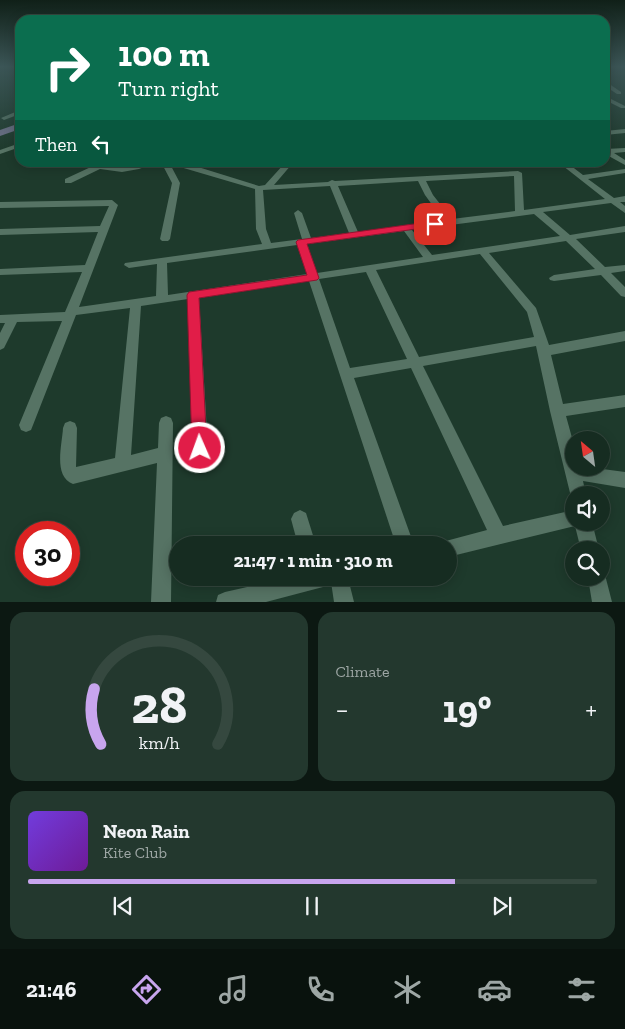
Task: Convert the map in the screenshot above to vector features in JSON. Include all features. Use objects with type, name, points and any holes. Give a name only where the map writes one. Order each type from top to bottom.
[{"type":"street","points":[[610,100],[624,107]]},
{"type":"street","points":[[610,108],[624,107]]},
{"type":"street","points":[[4,118],[15,114]]},
{"type":"street","points":[[0,133],[15,128]]},
{"type":"street","points":[[610,133],[625,131]]},
{"type":"street","points":[[616,132],[625,137]]},
{"type":"street","points":[[0,152],[15,147]]},
{"type":"street","points":[[610,151],[625,150]]},
{"type":"street","points":[[610,154],[625,163]]},
{"type":"street","points":[[68,181],[96,167]]},
{"type":"street","points":[[101,167],[120,171],[135,167]]},
{"type":"street","points":[[165,239],[176,183],[168,167]]},
{"type":"street","points":[[189,167],[258,188],[332,182],[518,173]]},
{"type":"street","points":[[268,187],[283,167]]},
{"type":"street","points":[[518,167],[520,213]]},
{"type":"street","points":[[568,167],[625,210]]},
{"type":"street","points":[[582,177],[625,172]]},
{"type":"street","points":[[421,178],[429,195],[449,222]]},
{"type":"street","points":[[332,182],[354,234]]},
{"type":"street","points":[[258,188],[261,229],[267,246]]},
{"type":"street","points":[[129,265],[625,198]]},
{"type":"street","points":[[0,204],[112,203],[114,205],[26,425]]},
{"type":"street","points":[[536,211],[569,238],[625,293]]},
{"type":"street","points":[[298,213],[313,278],[402,536]]},
{"type":"street","points":[[406,228],[430,259]]},
{"type":"street","points":[[0,232],[104,229]]},
{"type":"street","points":[[0,319],[85,311],[313,278],[625,229]]},
{"type":"street","points":[[482,251],[532,311],[543,346],[565,442]]},
{"type":"street","points":[[162,261],[162,299]]},
{"type":"street","points":[[0,272],[88,268]]},
{"type":"street","points":[[554,278],[625,268]]},
{"type":"street","points":[[370,269],[498,535]]},
{"type":"street","points":[[193,295],[200,448]]},
{"type":"street","points":[[122,464],[136,303]]},
{"type":"street","points":[[0,345],[13,319]]},
{"type":"street","points":[[346,374],[416,362],[625,336]]},
{"type":"street","points":[[557,411],[625,401]]},
{"type":"street","points":[[161,602],[166,424]]},
{"type":"street","points":[[70,428],[68,471],[73,476],[165,454]]},
{"type":"street","points":[[599,476],[625,480]]},
{"type":"street","points":[[300,519],[305,536]]},
{"type":"street","points":[[457,546],[565,520]]},
{"type":"street","points":[[225,602],[287,586]]},
{"type":"street","points":[[340,586],[344,602]]},
{"type":"street","points":[[599,586],[602,602]]},
{"type":"route","points":[[200,448],[193,295],[313,278],[301,242],[435,224]]}]
